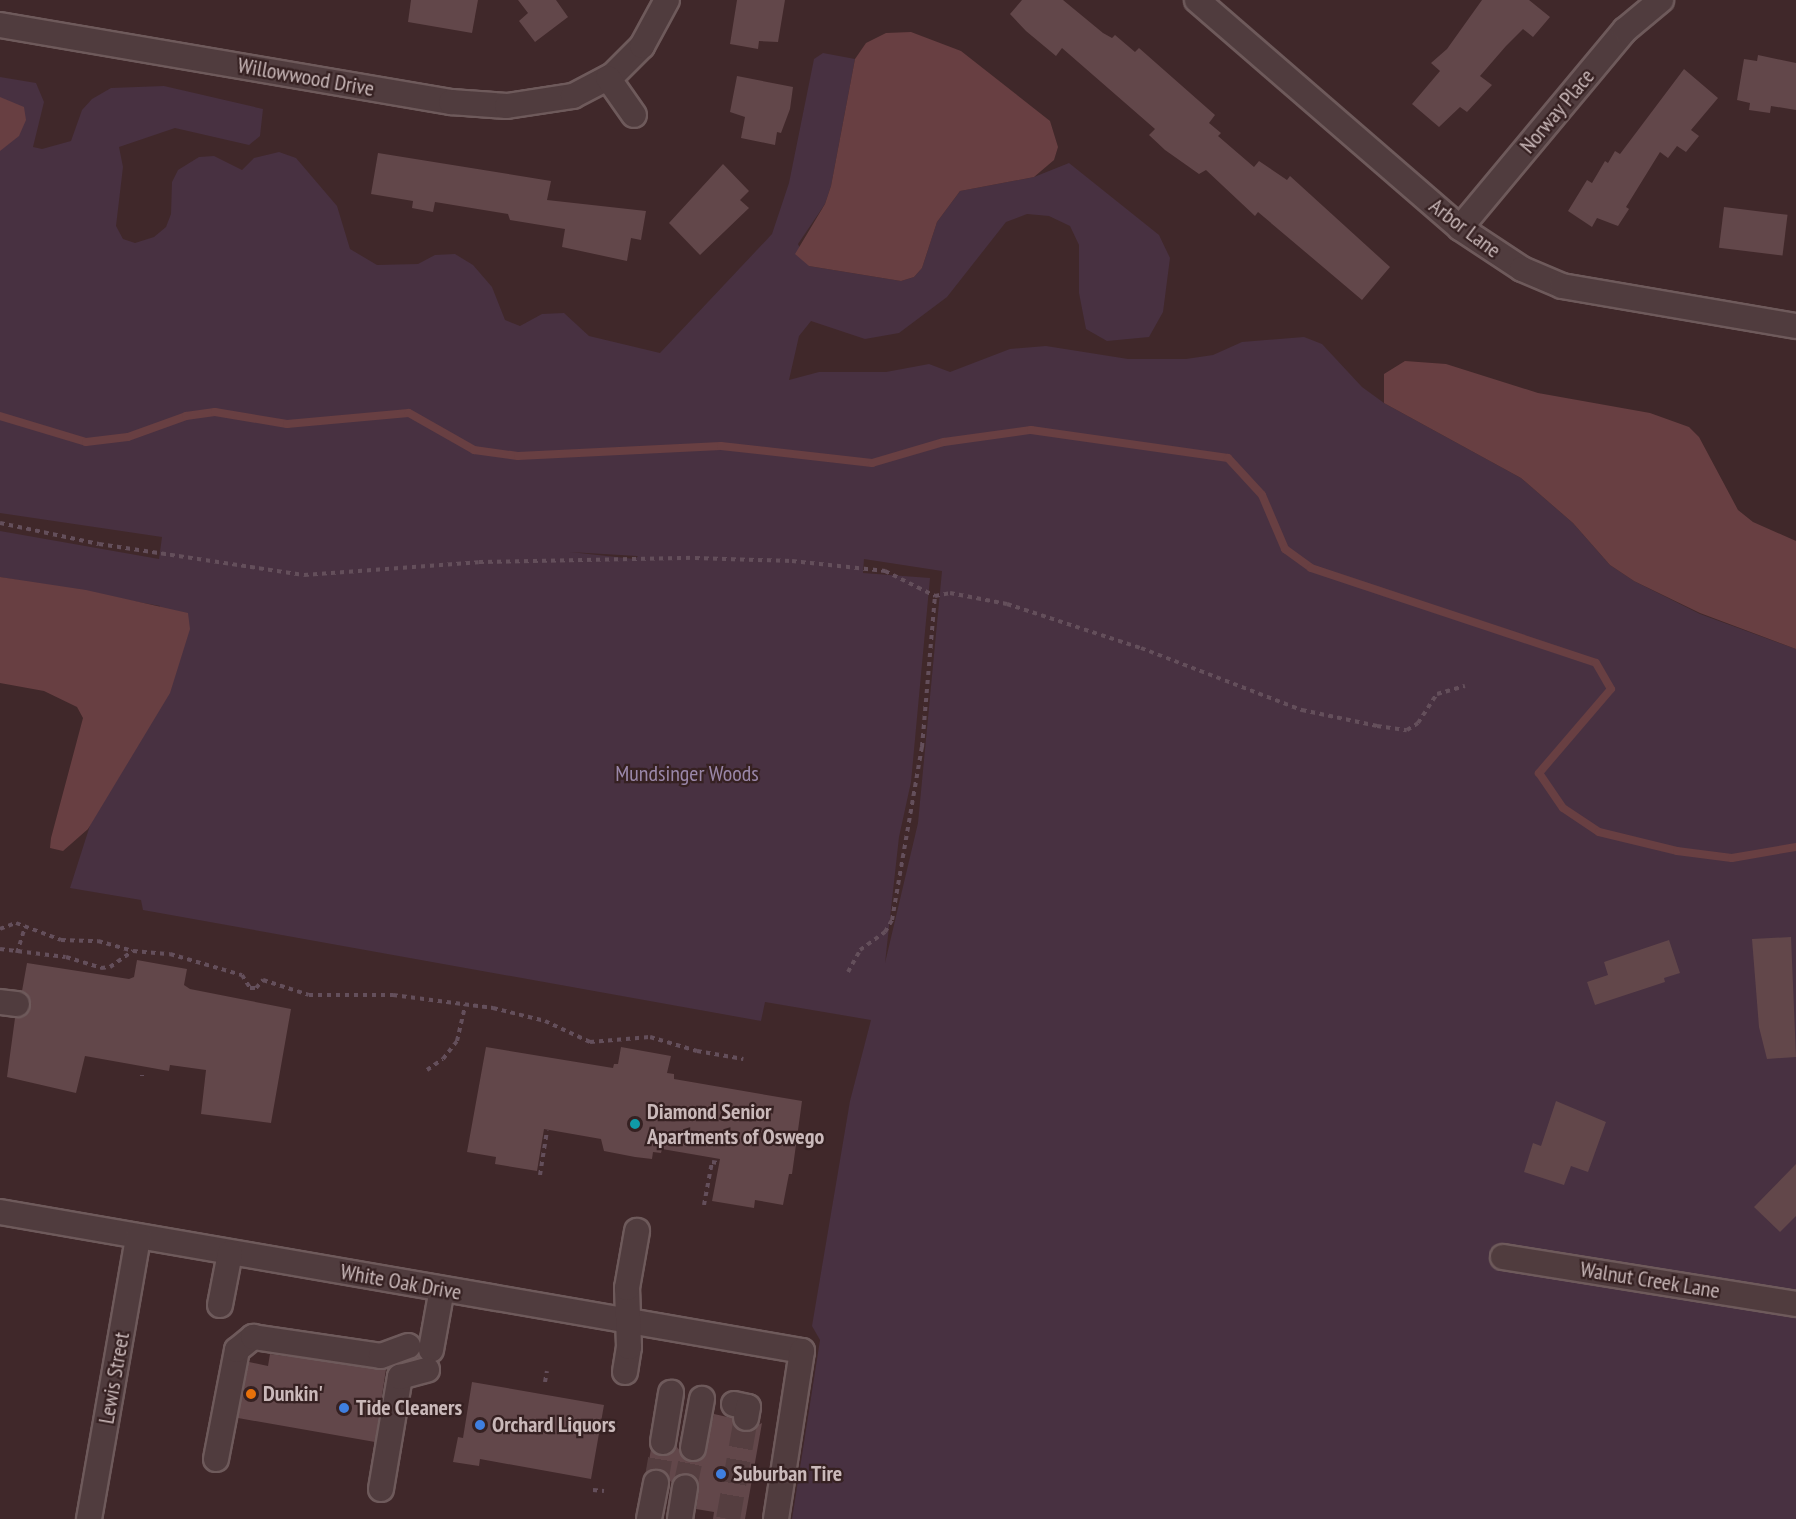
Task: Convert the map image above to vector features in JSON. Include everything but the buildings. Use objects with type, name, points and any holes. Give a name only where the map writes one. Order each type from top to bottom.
[{"type":"street","name":"Willowwood Drive","points":[[0,25],[471,105],[542,103],[573,96],[608,78],[642,46],[667,0]]},
{"type":"street","name":"Arbor Lane","points":[[1197,0],[1460,228],[1522,269],[1562,286],[1796,326]]},
{"type":"street","name":"Norway Place","points":[[1460,228],[1625,30],[1661,0]]},
{"type":"street","points":[[608,78],[634,115]]},
{"type":"street","name":"White Oak Drive","points":[[0,1212],[802,1352],[776,1519]]},
{"type":"street","points":[[625,1372],[627,1288],[637,1231]]},
{"type":"street","name":"Lewis Street","points":[[90,1519],[138,1237]]},
{"type":"street","points":[[220,1305],[230,1253]]},
{"type":"street","name":"Walnut Creek Lane","points":[[1503,1257],[1796,1305]]},
{"type":"street","points":[[381,1489],[400,1377],[422,1355],[442,1289]]},
{"type":"street","points":[[216,1459],[237,1350],[253,1337],[381,1356],[422,1355]]},
{"type":"street","points":[[678,1445],[687,1396]]},
{"type":"street","points":[[649,1519],[671,1485]]},
{"type":"street","points":[[664,1519],[671,1485]]},
{"type":"street","points":[[671,1485],[680,1519]]},
{"type":"path","points":[[0,522],[99,544],[304,575],[479,562],[695,558],[792,561],[885,571],[935,596],[950,593],[1007,604],[1141,648],[1302,710],[1377,726],[1407,730],[1418,723],[1437,694],[1465,687]]},
{"type":"path","points":[[848,972],[860,950],[885,932],[894,913],[922,747],[935,596]]},
{"type":"path","points":[[0,929],[10,922],[61,940],[98,941],[133,951],[170,954],[242,975],[245,985],[250,988],[256,988],[263,980],[309,995],[393,995],[465,1005],[524,1014],[590,1042],[650,1037],[697,1051],[743,1059]]},
{"type":"path","points":[[17,953],[25,926]]},
{"type":"path","points":[[0,949],[17,953],[66,957],[101,968],[119,963],[133,951]]},
{"type":"path","points":[[427,1070],[443,1059],[457,1041],[465,1005]]},
{"type":"path","points":[[540,1175],[547,1131]]},
{"type":"path","points":[[704,1205],[712,1162],[718,1163]]},
{"type":"path","points":[[545,1382],[548,1371]]},
{"type":"path","points":[[593,1490],[604,1491]]},
{"type":"green space","name":"Mundsinger Woods","points":[[823,53],[855,59],[831,186],[825,204],[798,244],[809,266],[901,281],[914,277],[922,268],[937,222],[960,191],[1034,177],[1069,163],[1159,235],[1170,258],[1163,312],[1149,337],[1107,341],[1086,329],[1079,293],[1079,245],[1070,226],[1049,216],[1027,214],[1006,222],[947,297],[899,333],[865,339],[811,321],[799,336],[789,380],[819,372],[886,372],[929,364],[950,372],[1010,349],[1046,346],[1128,359],[1186,359],[1213,355],[1242,342],[1304,337],[1322,344],[1362,387],[1384,403],[1521,478],[1573,523],[1610,565],[1634,581],[1700,614],[1796,649],[1796,1519],[792,1519],[820,1340],[812,1326],[850,1101],[871,1020],[765,1002],[761,1021],[143,910],[141,900],[70,888],[160,606],[0,577],[0,531],[159,559],[162,537],[0,513],[0,77],[36,83],[44,102],[33,147],[42,149],[71,141],[82,110],[92,99],[111,88],[164,86],[263,109],[260,136],[249,145],[175,128],[119,147],[123,167],[116,226],[123,239],[135,243],[154,237],[166,227],[171,214],[172,182],[178,170],[199,157],[214,156],[242,170],[254,158],[279,152],[296,158],[337,206],[350,249],[377,265],[418,264],[435,255],[455,254],[473,265],[492,287],[505,320],[520,326],[542,314],[564,313],[589,336],[660,353],[772,234],[789,183],[814,59]],"holes":[[[570,552],[637,556],[638,556],[635,559]],[[864,559],[942,571],[918,823],[885,963],[899,837],[911,782],[930,578],[863,573]]]},
{"type":"shaded area","points":[[911,32],[961,51],[1050,121],[1058,147],[1054,160],[1034,177],[960,191],[937,222],[922,268],[914,277],[901,281],[809,266],[795,254],[825,204],[831,186],[855,59],[866,43],[886,33]]},
{"type":"shaded area","points":[[0,97],[24,107],[26,120],[19,136],[0,151]]},
{"type":"shaded area","points":[[1405,361],[1446,364],[1538,393],[1650,413],[1689,427],[1699,437],[1738,510],[1753,522],[1796,541],[1796,649],[1700,613],[1634,581],[1610,565],[1573,523],[1521,478],[1384,403],[1384,374]]},
{"type":"shaded area","points":[[0,577],[86,590],[188,613],[190,629],[170,693],[88,829],[63,851],[50,848],[51,838],[83,718],[77,707],[44,691],[0,683]]},
{"type":"waterway","points":[[0,416],[86,442],[128,437],[186,416],[215,412],[287,424],[409,413],[474,450],[518,456],[721,446],[872,463],[944,442],[1031,430],[1228,458],[1262,495],[1285,549],[1311,568],[1596,663],[1611,689],[1539,773],[1563,808],[1599,832],[1677,851],[1732,858],[1796,847]]},
{"type":"tunnel","points":[[728,1519],[746,1418]]},
{"type":"tunnel","points":[[656,1483],[663,1442]]},
{"type":"tunnel","points":[[685,1487],[693,1448]]},
{"type":"place","name":"Diamond Senior Apartments of Oswego","points":[[635,1124]]},
{"type":"place","name":"Dunkin'","points":[[251,1394]]},
{"type":"place","name":"Tide Cleaners","points":[[344,1408]]},
{"type":"place","name":"Orchard Liquors","points":[[480,1425]]},
{"type":"place","name":"Suburban Tire","points":[[721,1474]]}]
